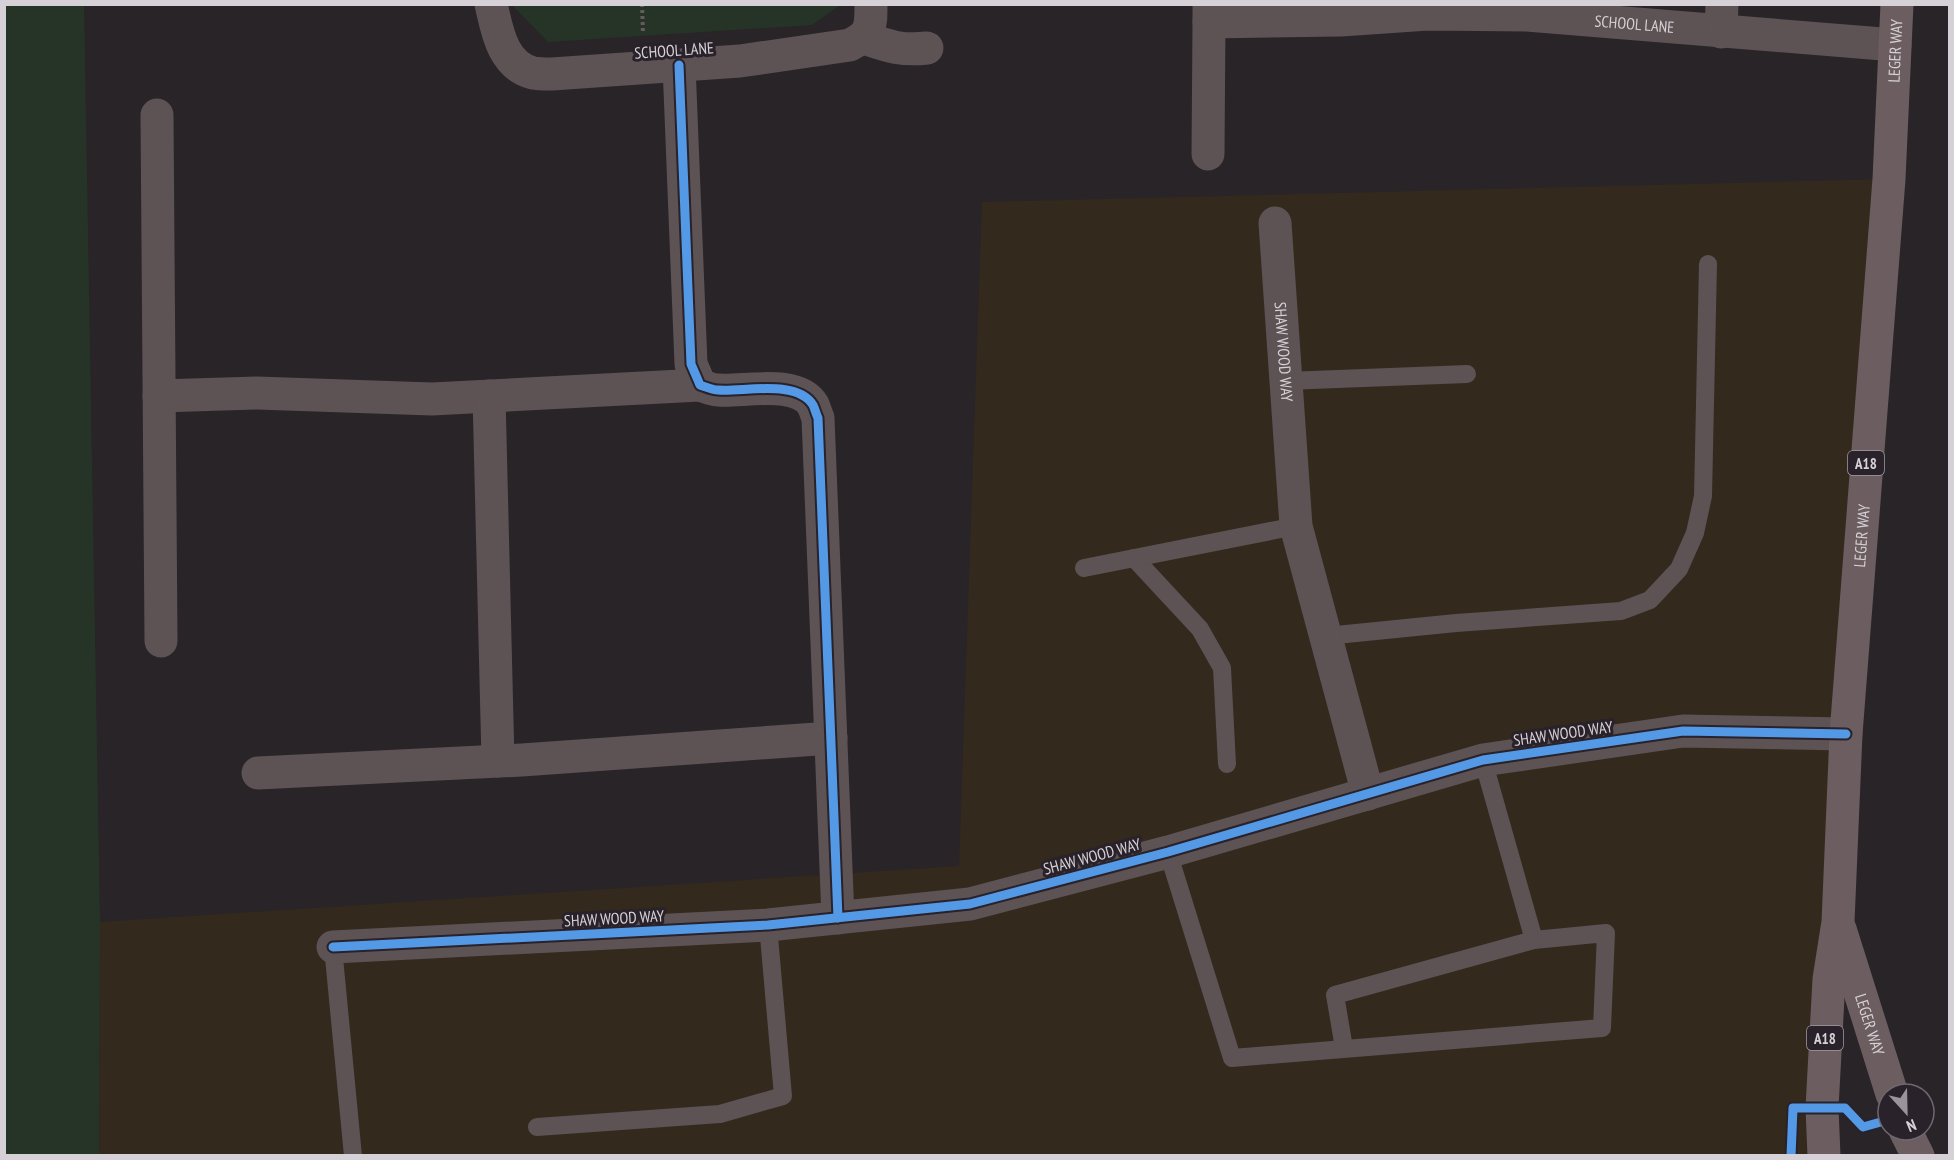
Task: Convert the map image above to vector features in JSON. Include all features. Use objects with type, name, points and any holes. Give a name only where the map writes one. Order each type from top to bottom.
[{"type":"highway","name":"LEGER WAY","points":[[1824,1155],[1822,1108],[1824,1046],[1829,979],[1838,922],[1846,734],[1889,179],[1897,4]]},
{"type":"highway","name":"LEGER WAY","points":[[1838,922],[1888,1082]]},
{"type":"street","name":"SCHOOL LANE","points":[[491,4],[500,42],[516,65],[533,73],[552,74],[740,61],[850,45],[864,38]]},
{"type":"street","points":[[871,4],[871,23],[864,38],[908,50],[927,48]]},
{"type":"street","name":"SCHOOL LANE","points":[[1209,13],[1341,20],[1428,14],[1721,18],[1895,45]]},
{"type":"street","points":[[1208,154],[1209,13]]},
{"type":"street","points":[[679,65],[691,364],[700,385]]},
{"type":"street","points":[[157,114],[161,641]]},
{"type":"street","name":"SHAW WOOD WAY","points":[[1275,223],[1296,526],[1368,794]]},
{"type":"street","points":[[159,396],[257,393],[432,399],[700,385],[716,390],[782,389],[804,396],[813,405],[818,418],[838,918]]},
{"type":"street","points":[[489,396],[498,761]]},
{"type":"street","name":"SHAW WOOD WAY","points":[[333,947],[768,925],[970,904],[1168,852],[1483,760],[1683,730],[1846,734]]},
{"type":"street","points":[[258,773],[498,761],[831,738]]},
{"type":"lane","points":[[1326,636],[1456,623],[1621,611],[1650,600],[1679,569],[1695,533],[1703,496],[1708,264]]},
{"type":"lane","points":[[1286,381],[1467,374]]},
{"type":"lane","points":[[1084,568],[1296,526]]},
{"type":"lane","points":[[1134,558],[1200,629],[1222,668],[1227,764]]},
{"type":"lane","points":[[1483,760],[1534,940]]},
{"type":"lane","points":[[1168,852],[1232,1058],[1602,1028],[1606,933],[1534,940],[1335,995],[1344,1048]]},
{"type":"lane","points":[[537,1127],[720,1114],[783,1096],[768,925]]},
{"type":"lane","points":[[333,947],[353,1155]]},
{"type":"shaded area","points":[[1889,179],[1825,1155],[99,1156],[100,922],[959,866],[982,202]]},
{"type":"green space","points":[[5,4],[84,5],[100,922],[99,1155],[5,1155]]},
{"type":"green space","points":[[512,5],[840,5],[812,25],[548,42]]},
{"type":"cycle path","points":[[679,65],[691,364],[700,385],[716,390],[769,388],[795,392],[805,397],[813,405],[818,418],[838,918]]},
{"type":"cycle path","points":[[333,947],[768,925],[970,904],[1168,852],[1483,760],[1683,731],[1846,734]]},
{"type":"cycle path","points":[[1791,1156],[1793,1108],[1845,1108],[1863,1127],[1876,1123]]}]
